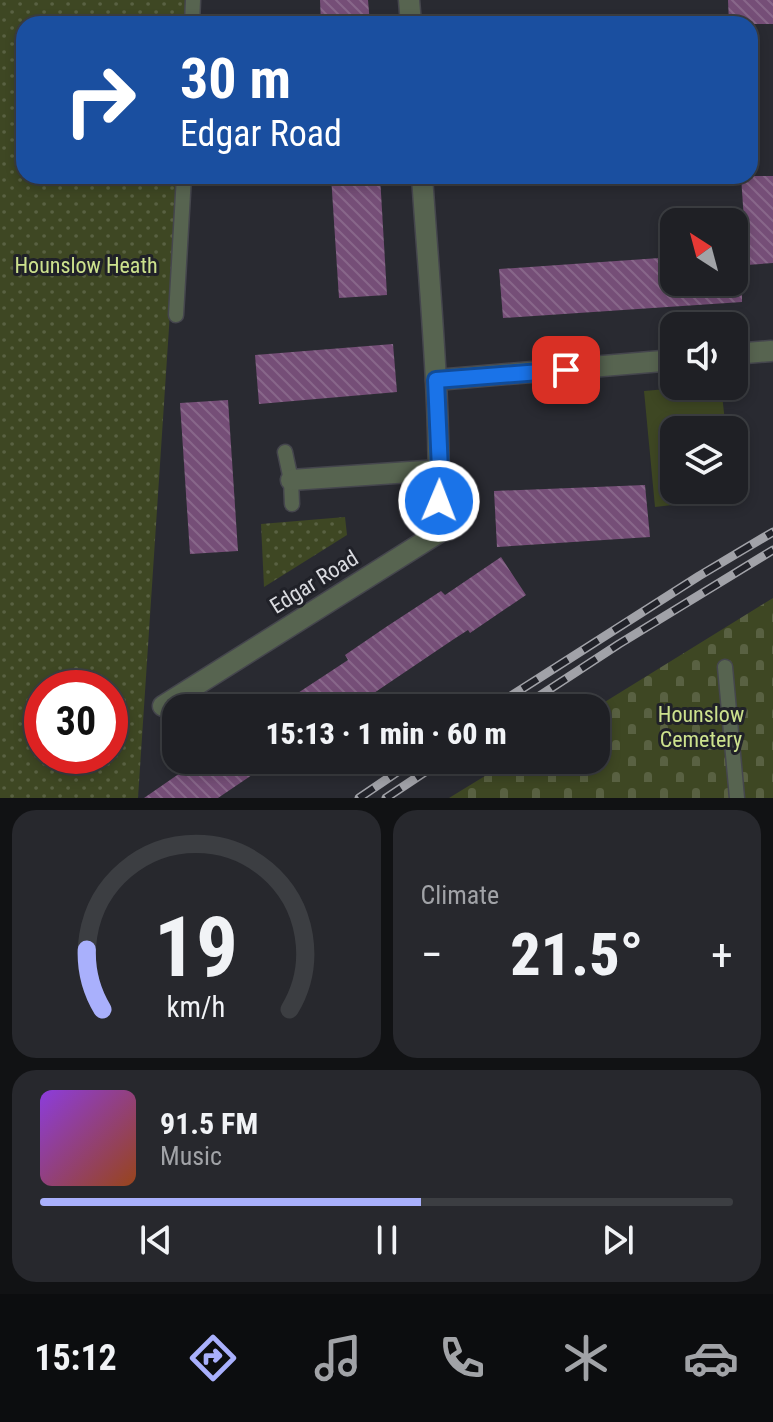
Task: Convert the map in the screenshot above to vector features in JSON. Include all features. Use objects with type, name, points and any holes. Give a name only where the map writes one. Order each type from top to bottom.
[{"type":"street","name":"Edgar Road","points":[[182,694],[438,533],[440,470],[423,184]]},
{"type":"street","points":[[748,353],[772,352]]},
{"type":"street","points":[[436,380],[660,361]]},
{"type":"street","points":[[291,480],[440,470]]},
{"type":"lane","points":[[176,315],[184,184]]},
{"type":"lane","points":[[285,452],[292,504]]},
{"type":"lane","points":[[725,667],[737,798]]},
{"type":"green space","name":"Hounslow Heath","points":[[0,0],[190,0],[189,16],[16,16],[16,184],[178,184],[138,798],[0,798]]},
{"type":"green space","points":[[660,390],[660,400],[723,400],[724,416],[660,416],[660,504],[681,504],[655,507],[644,391]]},
{"type":"green space","points":[[345,517],[347,535],[264,587],[261,524]]},
{"type":"green space","name":"Hounslow Cemetery","points":[[773,598],[773,798],[449,798],[488,774],[610,774],[610,699]]},
{"type":"building","points":[[320,0],[368,0],[369,16],[321,16]]},
{"type":"building","points":[[728,0],[773,0],[773,24],[758,24],[758,16],[729,16]]},
{"type":"building","points":[[758,176],[773,176],[773,263],[748,265],[748,208],[743,208],[742,184],[758,184]]},
{"type":"building","points":[[332,184],[380,184],[387,295],[339,298]]},
{"type":"building","points":[[660,258],[660,296],[742,296],[742,302],[503,318],[499,269]]},
{"type":"building","points":[[393,344],[397,392],[259,404],[255,355]]},
{"type":"building","points":[[228,400],[238,551],[190,554],[180,403]]},
{"type":"building","points":[[645,485],[650,537],[497,547],[494,491]]},
{"type":"building","points":[[501,557],[526,595],[372,694],[296,694],[348,660],[345,655],[386,627],[441,591],[445,595]]},
{"type":"building","points":[[179,774],[253,774],[218,798],[144,798]]},
{"type":"railway","points":[[514,694],[773,532]]},
{"type":"railway","points":[[542,694],[773,550]]},
{"type":"railway","points":[[359,798],[394,774]]},
{"type":"railway","points":[[386,798],[422,774]]},
{"type":"route","points":[[439,501],[436,380],[566,370]]}]
